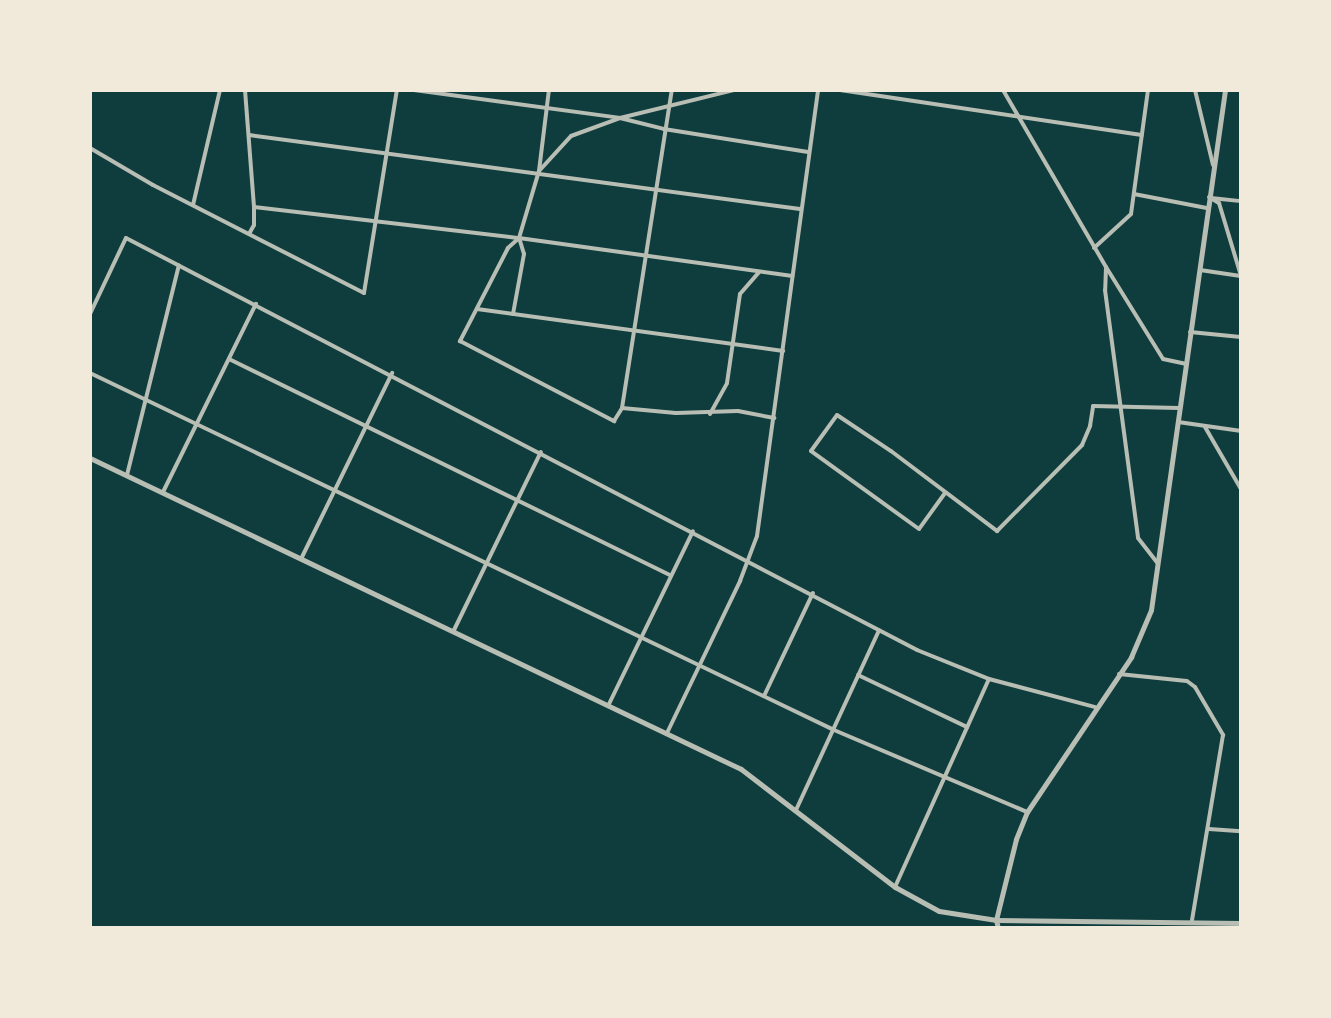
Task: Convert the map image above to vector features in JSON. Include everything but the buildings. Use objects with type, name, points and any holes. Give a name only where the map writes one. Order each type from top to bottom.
[{"type":"street","points":[[193,205],[220,90]]},
{"type":"street","points":[[245,90],[254,207],[254,225],[249,234]]},
{"type":"street","points":[[90,148],[364,293],[397,90]]},
{"type":"street","points":[[414,90],[620,118],[664,129],[808,152]]},
{"type":"street","points":[[549,90],[539,171],[519,238],[508,248],[460,341],[614,421],[622,408],[672,90]]},
{"type":"street","points":[[539,171],[565,140],[620,118],[734,90]]},
{"type":"street","points":[[667,733],[749,560],[759,526],[818,90]]},
{"type":"street","points":[[840,90],[1142,135]]},
{"type":"street","points":[[1003,90],[1094,248],[1163,359],[1186,364]]},
{"type":"street","points":[[1094,248],[1131,214],[1148,90]]},
{"type":"street","points":[[1195,90],[1213,167]]},
{"type":"street","points":[[998,928],[996,920],[1016,839],[1027,812],[1119,674],[1146,623],[1158,564],[1225,90]]},
{"type":"street","points":[[249,135],[539,171],[800,209]]},
{"type":"street","points":[[1134,194],[1207,208]]},
{"type":"street","points":[[1209,197],[1241,201]]},
{"type":"street","points":[[1199,270],[1241,276],[1219,203],[1209,197]]},
{"type":"street","points":[[254,207],[519,238],[792,276]]},
{"type":"street","points":[[90,314],[126,238],[392,373],[879,630],[989,679],[1095,707]]},
{"type":"street","points":[[513,314],[524,254],[519,238]]},
{"type":"street","points":[[127,475],[179,265]]},
{"type":"street","points":[[1106,267],[1105,290],[1138,538],[1158,564]]},
{"type":"street","points":[[710,414],[727,383],[740,294],[759,272]]},
{"type":"street","points":[[163,492],[256,304]]},
{"type":"street","points":[[477,309],[784,351]]},
{"type":"street","points":[[1190,332],[1241,337]]},
{"type":"street","points":[[229,359],[671,576]]},
{"type":"street","points":[[90,373],[834,730],[1027,812]]},
{"type":"street","points":[[302,557],[392,373]]},
{"type":"street","points":[[945,493],[919,529],[811,451],[837,415],[945,493],[997,531],[1082,445],[1088,434],[1093,406],[1179,408]]},
{"type":"street","points":[[622,408],[710,414],[738,411],[774,418]]},
{"type":"street","points":[[1178,422],[1241,431]]},
{"type":"street","points":[[1205,427],[1241,489]]},
{"type":"street","points":[[454,630],[542,452]]},
{"type":"street","points":[[90,458],[741,769],[895,887],[939,911],[996,920],[1241,923]]},
{"type":"street","points":[[609,704],[693,531]]},
{"type":"street","points":[[764,696],[813,593]]},
{"type":"street","points":[[796,810],[879,630]]},
{"type":"street","points":[[1119,674],[1181,680],[1195,687],[1223,735],[1192,924]]},
{"type":"street","points":[[858,675],[967,727]]},
{"type":"street","points":[[895,887],[989,679]]},
{"type":"street","points":[[1209,829],[1241,831]]},
{"type":"street","points":[[1085,920],[1086,928]]}]
